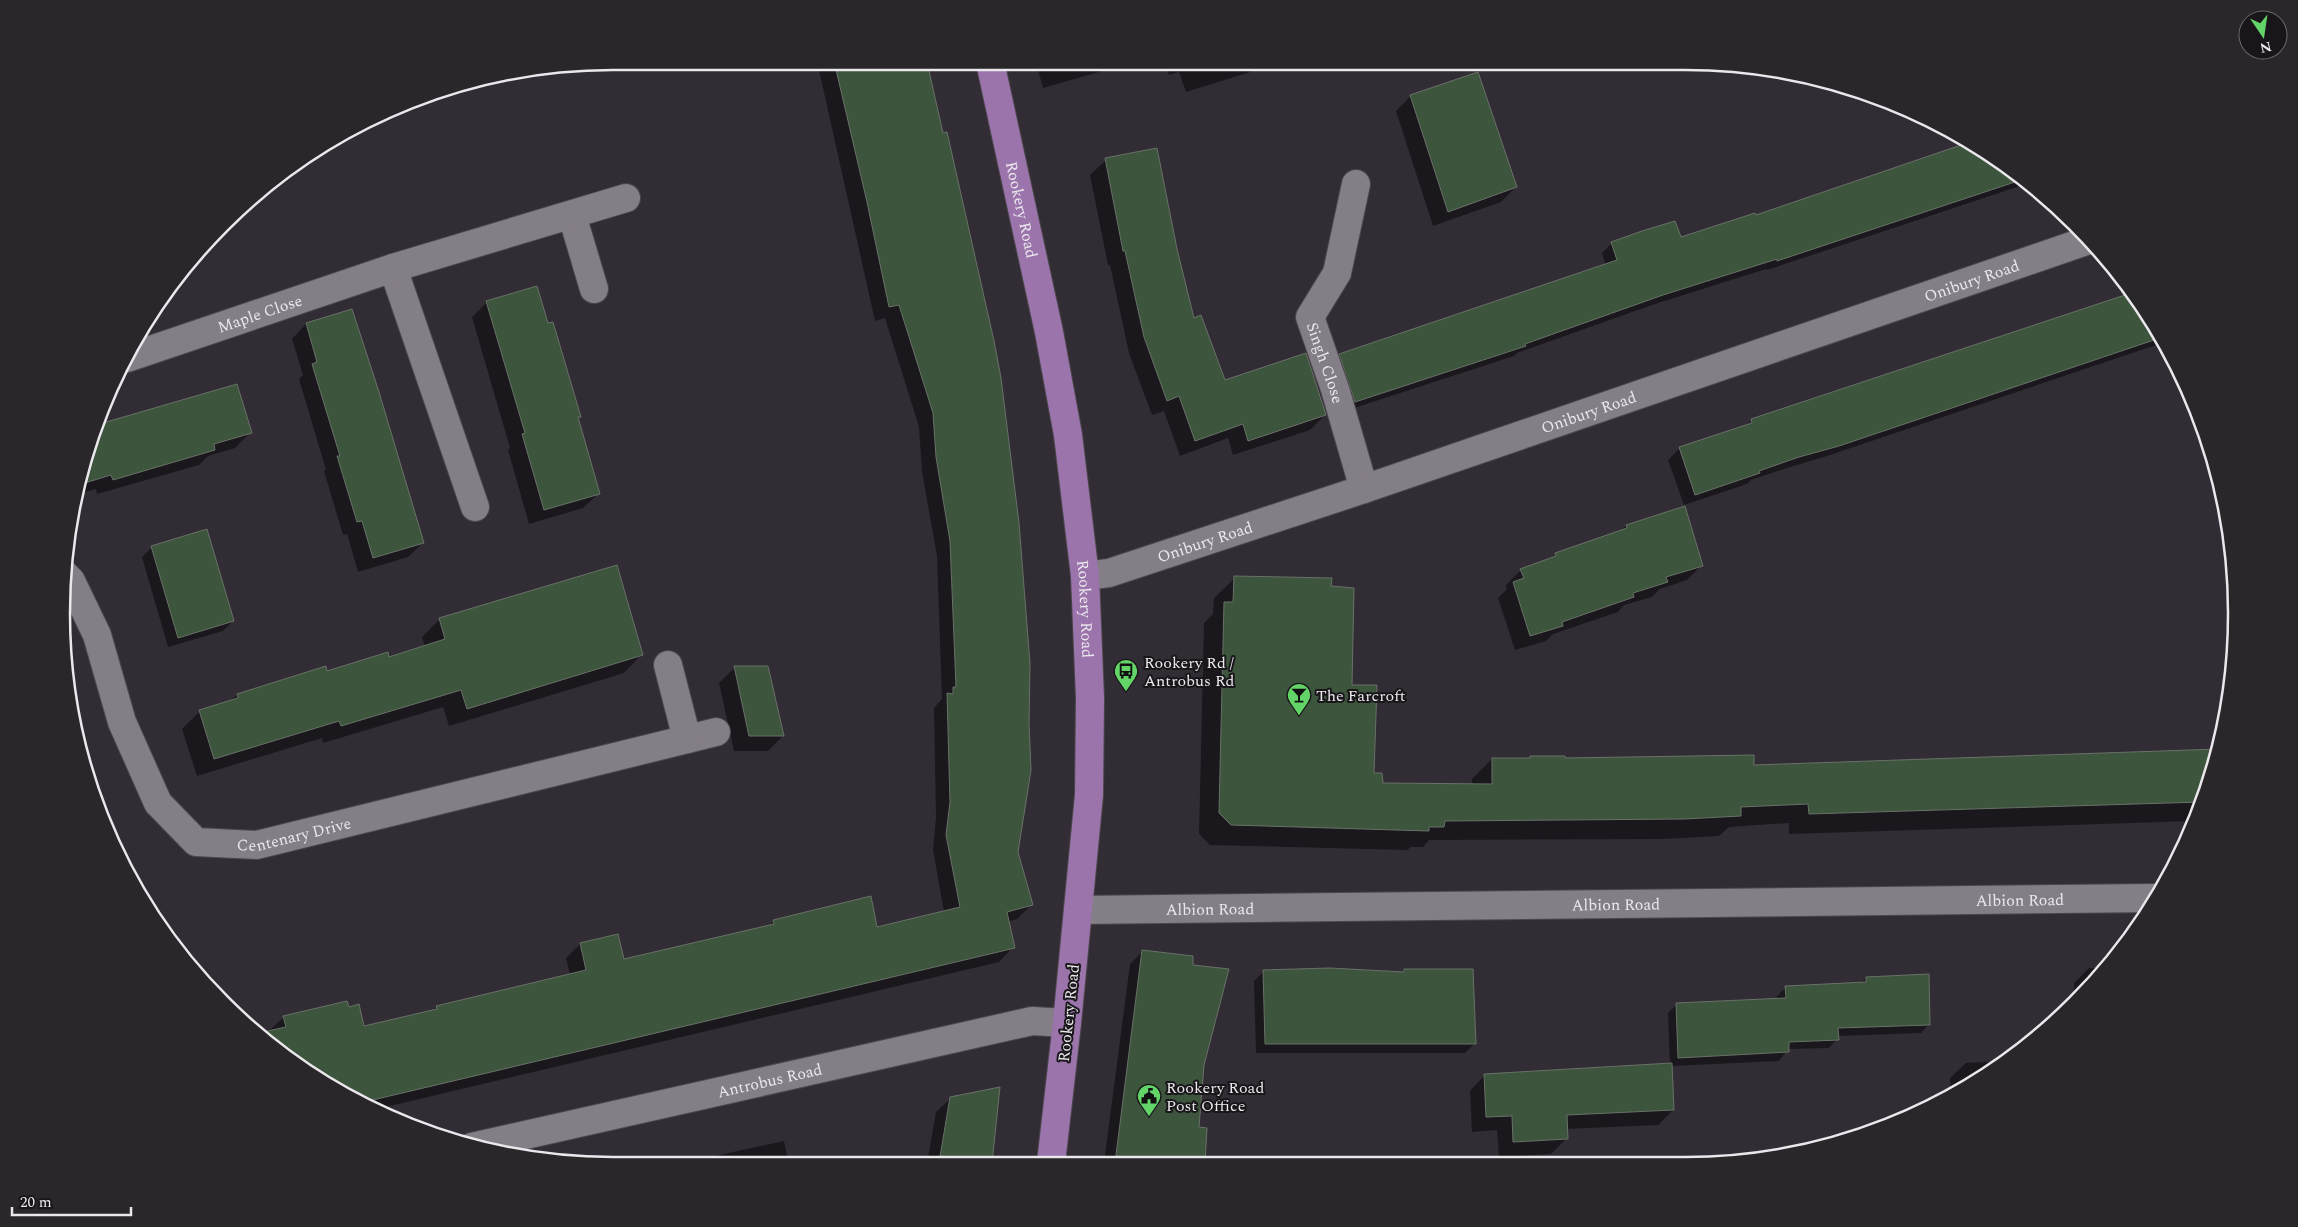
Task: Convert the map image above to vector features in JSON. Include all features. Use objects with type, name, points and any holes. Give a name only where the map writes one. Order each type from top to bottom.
[{"type":"main road","name":"Rookery Road","points":[[992,70],[1051,342],[1068,435],[1085,576],[1090,698],[1089,795],[1067,1023],[1051,1157]]},
{"type":"street","name":"Singh Close","points":[[1356,184],[1337,273],[1310,317],[1364,489]]},
{"type":"street","name":"Maple Close","points":[[136,355],[393,268],[626,198]]},
{"type":"street","points":[[572,215],[594,288]]},
{"type":"street","name":"Onibury Road","points":[[1085,576],[1110,573],[1364,489],[2082,243]]},
{"type":"street","points":[[393,268],[475,507]]},
{"type":"street","name":"Centenary Drive","points":[[71,580],[97,635],[122,722],[158,803],[196,842],[257,845],[716,732]]},
{"type":"street","points":[[668,664],[687,739]]},
{"type":"street","name":"Albion Road","points":[[1078,910],[2147,898]]},
{"type":"street","name":"Antrobus Road","points":[[491,1143],[1032,1021],[1067,1023]]},
{"type":"building","points":[[836,70],[929,70],[943,133],[947,132],[994,341],[1001,378],[1019,523],[1030,664],[1029,723],[1031,770],[1018,852],[1033,905],[1007,912],[1015,948],[372,1100],[342,1084],[283,1045],[266,1031],[286,1027],[283,1016],[347,1001],[349,1007],[359,1004],[364,1026],[437,1009],[436,1006],[586,970],[580,943],[618,934],[624,959],[774,924],[773,920],[871,896],[877,927],[960,907],[946,835],[950,802],[947,693],[953,694],[953,687],[956,687],[950,541],[936,457],[933,413],[899,305],[889,307]]},
{"type":"building","points":[[1478,72],[1517,187],[1448,212],[1410,95]]},
{"type":"building","points":[[1960,145],[2015,182],[1777,261],[1777,259],[1663,295],[1525,344],[1526,346],[1355,402],[1339,354],[1617,260],[1611,242],[1642,231],[1675,221],[1681,237],[1755,213],[1756,215]]},
{"type":"building","points":[[1157,148],[1177,249],[1194,318],[1201,315],[1225,380],[1306,353],[1326,415],[1248,441],[1243,424],[1195,441],[1179,396],[1167,401],[1144,337],[1125,251],[1123,251],[1105,158]]},
{"type":"building","points":[[537,286],[548,323],[553,322],[581,417],[578,417],[600,494],[544,510],[522,434],[525,433],[486,301]]},
{"type":"building","points":[[2124,295],[2154,340],[1839,446],[1799,457],[1759,471],[1760,473],[1695,495],[1679,447],[1752,423],[1751,419]]},
{"type":"building","points":[[352,309],[424,543],[373,558],[362,521],[357,522],[337,456],[340,456],[312,364],[317,362],[306,323]]},
{"type":"building","points":[[237,384],[252,433],[214,444],[215,450],[113,480],[111,475],[87,482],[105,422]]},
{"type":"building","points":[[1685,506],[1703,566],[1666,577],[1668,582],[1633,593],[1634,597],[1562,622],[1563,626],[1530,636],[1513,582],[1524,578],[1520,569],[1556,556],[1555,553],[1627,528],[1626,525]]},
{"type":"building","points":[[207,529],[234,621],[178,638],[151,546]]},
{"type":"building","points":[[617,565],[643,655],[467,709],[461,690],[341,726],[339,721],[214,759],[199,710],[238,698],[237,694],[326,666],[327,671],[388,652],[389,657],[445,639],[439,618]]},
{"type":"building","points":[[1234,576],[1332,578],[1331,586],[1354,588],[1352,685],[1377,685],[1374,773],[1382,773],[1383,783],[1492,784],[1492,758],[1530,758],[1530,756],[1565,756],[1565,758],[1754,755],[1754,765],[2210,749],[2194,802],[1809,814],[1808,804],[1741,807],[1741,816],[1684,819],[1445,821],[1444,827],[1429,827],[1429,831],[1231,825],[1219,813],[1224,602],[1233,602]]},
{"type":"building","points":[[734,666],[768,666],[784,736],[749,736]]},
{"type":"building","points":[[1142,950],[1193,956],[1193,965],[1229,969],[1204,1065],[1199,1127],[1207,1128],[1205,1157],[1116,1157]]},
{"type":"building","points":[[1330,968],[1404,972],[1404,969],[1473,969],[1476,1044],[1265,1044],[1263,970]]},
{"type":"building","points":[[1929,974],[1930,1025],[1838,1028],[1839,1040],[1789,1042],[1789,1052],[1678,1058],[1676,1003],[1786,998],[1785,986],[1866,982],[1866,977]]},
{"type":"building","points":[[1672,1063],[1674,1110],[1567,1115],[1568,1139],[1513,1142],[1512,1116],[1486,1117],[1484,1074]]},
{"type":"building","points":[[1000,1087],[993,1157],[940,1157],[950,1097]]},
{"type":"place","name":"Rookery Rd / Antrobus Rd","points":[[1126,692]]},
{"type":"place","name":"The Farcroft","points":[[1299,716]]},
{"type":"place","name":"Rookery Road Post Office","points":[[1149,1117]]}]
